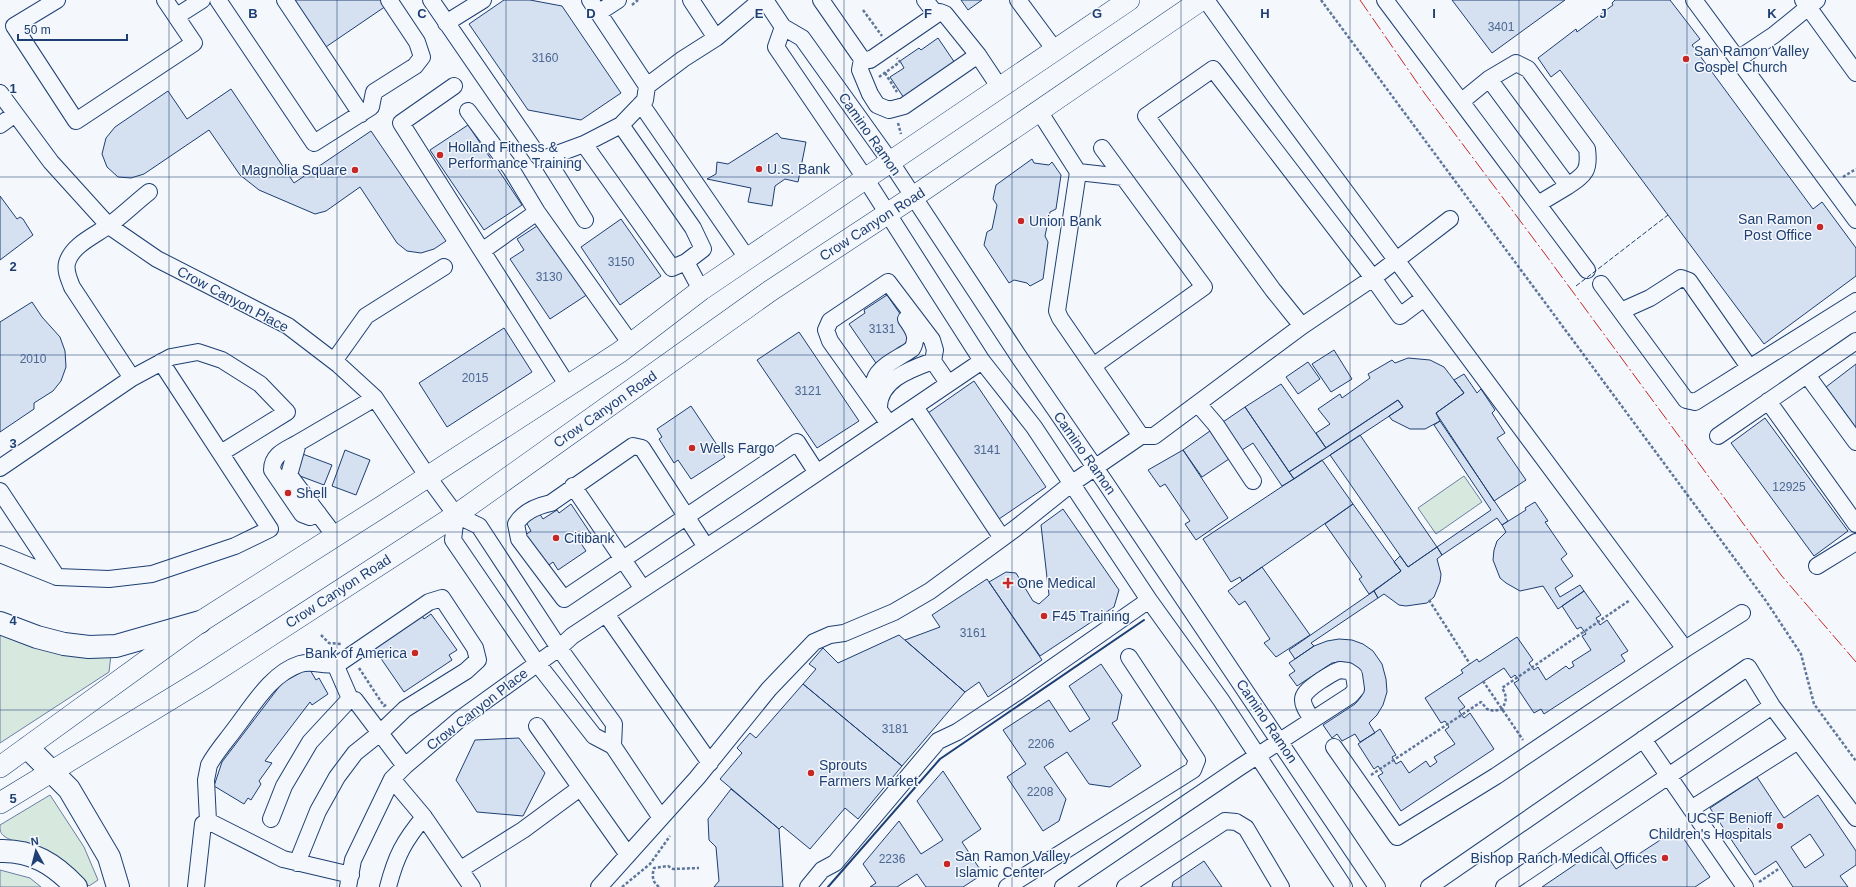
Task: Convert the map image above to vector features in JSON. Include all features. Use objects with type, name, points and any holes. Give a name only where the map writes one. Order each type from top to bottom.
[{"type":"highway","points":[[0,623],[50,641],[89,647],[116,646],[200,622]]},
{"type":"highway","points":[[28,748],[69,789],[109,857],[118,887]]},
{"type":"highway","points":[[0,851],[10,851],[37,857],[60,871],[76,887]]},
{"type":"main road","points":[[0,767],[200,622],[568,386],[630,344],[701,290],[1129,0]]},
{"type":"main road","name":"Crow Canyon Road","points":[[0,803],[50,771],[205,678],[456,515],[770,291],[913,197],[1201,0]]},
{"type":"street","points":[[57,0],[14,26],[76,121],[194,43],[165,0]]},
{"type":"street","points":[[177,16],[202,0]]},
{"type":"street","points":[[218,0],[314,143],[371,107],[374,92],[415,66],[422,58],[417,42],[389,0]]},
{"type":"street","points":[[286,0],[361,114]]},
{"type":"street","points":[[431,0],[538,157],[546,158],[584,144],[621,125],[644,100],[647,86],[683,59],[716,38],[761,0]]},
{"type":"street","points":[[446,22],[483,0]]},
{"type":"street","points":[[618,0],[594,6],[647,86]]},
{"type":"street","points":[[691,0],[716,38]]},
{"type":"street","name":"Camino Ramon","points":[[765,0],[783,27],[802,38],[890,161],[1019,357],[1280,741],[1377,887]]},
{"type":"street","points":[[821,0],[862,59],[860,70],[870,94],[877,106],[889,110],[904,106],[978,55]]},
{"type":"street","points":[[925,0],[936,14]]},
{"type":"street","points":[[1018,0],[1055,50]]},
{"type":"street","points":[[1206,0],[1276,98],[1685,649]]},
{"type":"street","points":[[1385,0],[1587,270]]},
{"type":"street","points":[[1694,0],[1856,220]]},
{"type":"street","points":[[1738,59],[1774,35],[1810,3],[1856,73]]},
{"type":"street","points":[[862,59],[870,60],[940,12],[945,14],[978,55],[1000,88]]},
{"type":"street","name":"Camino Ramon","points":[[783,27],[776,47],[865,178],[982,361],[1034,426],[1149,600],[1221,700],[1344,887]]},
{"type":"street","points":[[1462,101],[1489,79],[1516,63],[1528,69],[1587,149],[1589,164],[1584,174],[1568,186],[1538,204]]},
{"type":"street","points":[[1302,326],[1269,284],[1146,116],[1212,69],[1373,278],[1400,316],[1424,298]]},
{"type":"street","points":[[1489,79],[1568,186]]},
{"type":"street","points":[[454,86],[401,123],[568,386]]},
{"type":"street","name":"Crow Canyon Place","points":[[0,93],[51,162],[109,226],[157,260],[288,326],[334,361],[375,398],[428,477],[456,515],[478,526],[559,648],[614,724],[613,746]]},
{"type":"street","points":[[641,104],[748,258]]},
{"type":"street","points":[[468,111],[511,169],[537,212],[630,344]]},
{"type":"street","points":[[1039,111],[1078,172],[1057,311],[1141,436]]},
{"type":"street","points":[[0,125],[15,114]]},
{"type":"street","points":[[584,144],[672,268],[686,262],[703,249],[693,228],[621,125]]},
{"type":"street","points":[[1093,366],[1204,287],[1102,148]]},
{"type":"street","points":[[546,158],[585,220]]},
{"type":"street","points":[[1078,172],[1123,176]]},
{"type":"street","points":[[132,378],[72,287],[67,272],[67,264],[71,254],[80,245],[109,226],[149,192]]},
{"type":"street","points":[[482,251],[537,212]]},
{"type":"street","points":[[599,887],[710,763],[769,690],[814,642],[830,635],[844,633],[894,612],[930,591],[1002,538],[1071,484],[1141,436],[1154,436],[1302,326],[1397,261],[1450,219]]},
{"type":"street","points":[[686,262],[701,290]]},
{"type":"street","points":[[334,361],[366,316],[444,266]]},
{"type":"street","points":[[1621,311],[1650,298],[1681,278],[1689,281],[1749,367]]},
{"type":"street","points":[[890,424],[830,341],[826,330],[830,321],[888,282],[932,340],[935,350],[933,361],[948,384]]},
{"type":"street","points":[[1601,284],[1686,400],[1695,402],[1856,301]]},
{"type":"street","points":[[879,409],[873,393],[873,379],[877,372],[912,349],[916,343],[914,332],[889,294],[880,287]]},
{"type":"street","points":[[1718,436],[1856,341]]},
{"type":"street","points":[[0,468],[132,378],[171,357],[198,352],[222,360],[260,384],[287,412],[221,453]]},
{"type":"street","points":[[879,409],[878,401],[886,385],[913,369],[933,361]]},
{"type":"street","points":[[661,818],[613,746],[594,736],[537,663],[559,648],[572,636],[706,548],[982,361]]},
{"type":"street","points":[[0,554],[57,577],[109,579],[152,574],[235,546],[270,529],[161,362]]},
{"type":"street","points":[[1807,375],[1856,442]]},
{"type":"street","points":[[335,536],[289,475],[298,443],[375,398]]},
{"type":"street","points":[[1768,401],[1856,524]]},
{"type":"street","points":[[1198,404],[1216,425],[1253,481]]},
{"type":"street","points":[[915,407],[1002,538]]},
{"type":"street","points":[[706,548],[686,517],[642,448],[633,446],[573,486],[551,503],[539,506],[520,517],[516,524],[519,539],[564,599],[623,559],[686,517],[797,442],[817,473]]},
{"type":"street","points":[[573,486],[643,589]]},
{"type":"street","points":[[0,492],[57,577]]},
{"type":"street","name":"Crow Canyon Place","points":[[350,881],[353,860],[392,779],[460,719],[537,663],[453,540],[456,515]]},
{"type":"street","points":[[1817,566],[1856,542]]},
{"type":"street","points":[[208,821],[206,780],[209,765],[265,690],[286,671],[301,663],[313,662],[325,665],[335,664],[429,602],[442,598],[475,648],[478,660],[466,671],[405,709],[380,733],[355,753],[337,777],[318,811],[298,863]]},
{"type":"street","points":[[808,887],[822,870],[835,863],[938,741],[957,732],[1019,691],[1149,600]]},
{"type":"street","points":[[1334,747],[1397,837],[1496,776],[1685,649],[1742,613]]},
{"type":"street","points":[[606,614],[710,763]]},
{"type":"street","points":[[1006,887],[1193,770],[1197,760],[1129,657]]},
{"type":"street","points":[[335,664],[351,701]]},
{"type":"street","points":[[1437,885],[1643,739],[1748,667],[1772,706],[1856,818]]},
{"type":"street","points":[[271,819],[284,786],[310,742],[348,701],[355,700],[405,766]]},
{"type":"street","points":[[1504,887],[1772,706]]},
{"type":"street","points":[[1063,887],[1312,719]]},
{"type":"street","points":[[537,726],[628,855]]},
{"type":"street","points":[[1643,739],[1691,809],[1747,885]]},
{"type":"street","points":[[1691,809],[1798,741]]},
{"type":"street","points":[[392,779],[424,817],[462,870],[472,887]]},
{"type":"street","points":[[462,870],[523,830],[580,788]]},
{"type":"street","points":[[388,887],[400,851],[407,838],[424,817]]},
{"type":"street","points":[[208,821],[283,859],[350,881]]},
{"type":"street","points":[[196,887],[203,824],[208,821]]},
{"type":"street","points":[[1126,887],[1225,821],[1236,822],[1246,828],[1281,887]]},
{"type":"path","points":[[1321,0],[1766,600],[1801,654],[1814,704],[1856,761]]},
{"type":"path","points":[[863,10],[889,46]]},
{"type":"path","points":[[1359,783],[1481,702],[1487,709],[1494,711],[1502,709],[1506,702],[1506,695],[1502,688],[1643,592]]},
{"type":"path","points":[[1429,600],[1470,664]]},
{"type":"path","points":[[321,635],[329,644],[341,644],[345,647]]},
{"type":"path","points":[[356,664],[384,706],[390,702]]},
{"type":"path","points":[[1483,681],[1531,752]]},
{"type":"path","points":[[622,887],[650,864],[670,836]]},
{"type":"path","points":[[650,864],[654,868]]},
{"type":"path","points":[[654,868],[668,866],[673,869],[698,868]]},
{"type":"path","points":[[654,868],[652,873],[653,879],[659,887]]},
{"type":"path","points":[[1747,885],[1780,868]]},
{"type":"shaded area","points":[[1464,476],[1482,502],[1436,534],[1418,508]]},
{"type":"shaded area","points":[[0,633],[111,654],[109,672],[0,743]]},
{"type":"shaded area","points":[[50,795],[84,847],[98,880],[89,886],[71,868],[52,853],[37,846],[11,840],[1,833],[0,825]]},
{"type":"shaded area","points":[[0,870],[30,878],[41,887],[0,887]]},
{"type":"building","points":[[281,0],[382,0],[386,6],[317,53]]},
{"type":"building","points":[[504,0],[530,0],[562,6],[621,93],[581,120],[528,110],[469,24]]},
{"type":"building","points":[[961,0],[982,0],[968,10]]},
{"type":"building","points":[[1452,0],[1565,0],[1492,53]]},
{"type":"building","points":[[1615,0],[1670,0],[1700,39],[1692,45],[1813,209],[1822,202],[1856,248],[1856,276],[1764,344],[1560,70],[1551,77],[1538,58],[1576,29],[1577,32],[1613,5],[1612,3]]},
{"type":"building","points":[[938,38],[955,63],[904,98],[890,77],[904,68],[900,61],[919,48],[921,50]]},
{"type":"building","name":"Magnolia Square","points":[[231,89],[294,183],[371,131],[446,241],[434,249],[421,253],[407,251],[397,243],[360,187],[326,211],[315,214],[259,190],[240,175],[209,130],[144,174],[131,178],[118,177],[107,167],[102,154],[106,138],[115,127],[168,91],[187,119]]},
{"type":"building","points":[[468,125],[522,205],[484,230],[430,150]]},
{"type":"building","name":"U.S. Bank","points":[[777,133],[781,138],[806,142],[798,182],[785,179],[775,186],[772,206],[748,202],[751,188],[707,179],[716,174],[717,162],[728,164]]},
{"type":"building","name":"Union Bank","points":[[1032,159],[1034,163],[1049,165],[1052,162],[1061,175],[1056,209],[1050,212],[1045,236],[1048,242],[1043,279],[1030,286],[1027,283],[1014,280],[1009,283],[984,245],[987,232],[992,229],[997,205],[993,199],[996,185]]},
{"type":"building","points":[[0,196],[17,219],[20,217],[23,219],[33,235],[0,260]]},
{"type":"building","points":[[621,219],[661,276],[620,305],[581,247]]},
{"type":"building","points":[[540,224],[588,294],[550,319],[510,259],[524,250],[517,239]]},
{"type":"building","points":[[887,295],[914,334],[913,343],[878,366],[849,324],[865,313],[864,310]]},
{"type":"building","points":[[32,302],[42,317],[60,337],[65,351],[66,367],[61,381],[53,391],[34,403],[34,409],[0,432],[0,322]]},
{"type":"building","points":[[504,328],[532,372],[447,427],[419,383]]},
{"type":"building","points":[[799,332],[859,421],[817,448],[757,360]]},
{"type":"building","points":[[1334,350],[1352,379],[1331,392],[1312,364]]},
{"type":"building","points":[[1408,358],[1430,360],[1444,367],[1464,393],[1436,413],[1440,421],[1425,429],[1410,429],[1392,420],[1389,416],[1403,407],[1398,400],[1326,448],[1316,433],[1330,424],[1318,409],[1340,394],[1342,398],[1370,378],[1368,374],[1392,360],[1395,363]]},
{"type":"building","points":[[1308,362],[1320,379],[1298,394],[1286,377]]},
{"type":"building","points":[[1856,364],[1856,428],[1826,387]]},
{"type":"building","points":[[1464,374],[1477,393],[1481,389],[1495,410],[1492,413],[1505,433],[1497,438],[1526,480],[1494,501],[1436,413],[1464,393],[1454,380]]},
{"type":"building","points":[[974,381],[1046,487],[999,519],[928,413]]},
{"type":"building","points":[[1281,384],[1326,448],[1289,472],[1245,407]]},
{"type":"building","points":[[1398,400],[1403,407],[1294,479],[1289,472]]},
{"type":"building","name":"Wells Fargo","points":[[691,406],[725,457],[691,479],[678,460],[674,463],[659,439],[662,437],[657,429]]},
{"type":"building","points":[[1245,407],[1294,479],[1282,486],[1253,443],[1239,452],[1220,424]]},
{"type":"building","points":[[1765,418],[1848,531],[1814,556],[1731,443]]},
{"type":"building","points":[[1440,421],[1508,521],[1502,525],[1497,518],[1442,555],[1437,547],[1491,510],[1434,425]]},
{"type":"building","points":[[1210,431],[1229,459],[1202,477],[1183,450]]},
{"type":"building","points":[[1360,435],[1437,547],[1408,567],[1330,455]]},
{"type":"building","points":[[345,450],[370,460],[356,495],[332,486]]},
{"type":"building","points":[[1183,450],[1228,518],[1196,540],[1185,524],[1190,521],[1165,484],[1160,487],[1148,470]]},
{"type":"building","name":"Shell","points":[[300,453],[332,465],[324,485],[292,473]]},
{"type":"building","points":[[1322,460],[1353,504],[1242,581],[1240,577],[1231,582],[1203,539]]},
{"type":"building","points":[[1535,502],[1548,521],[1545,522],[1567,554],[1561,559],[1573,576],[1555,588],[1560,597],[1580,585],[1584,591],[1558,609],[1543,586],[1520,591],[1506,583],[1500,578],[1493,560],[1497,541],[1506,532],[1502,525],[1526,510],[1525,508]]},
{"type":"building","name":"Citibank","points":[[571,504],[591,534],[580,542],[586,551],[558,570],[553,562],[546,567],[525,535],[531,531],[526,522],[539,513],[543,519],[557,510],[559,513]]},
{"type":"building","points":[[1353,504],[1401,571],[1369,594],[1359,579],[1362,577],[1325,524]]},
{"type":"building","points":[[1063,509],[1119,590],[1114,607],[1040,656],[989,582],[1006,572],[1016,573],[1033,601],[1039,604],[1049,595],[1041,525]]},
{"type":"building","points":[[1437,547],[1442,555],[1437,559],[1441,574],[1440,582],[1434,597],[1427,603],[1406,606],[1399,605],[1384,594],[1378,598],[1374,591],[1401,571],[1394,562],[1400,556],[1408,567]]},
{"type":"building","points":[[1262,567],[1310,635],[1276,657],[1264,643],[1270,639],[1245,601],[1239,605],[1228,591]]},
{"type":"building","points":[[987,579],[1042,660],[988,697],[979,682],[965,692],[905,640],[940,627],[932,615]]},
{"type":"building","points":[[1374,591],[1378,598],[1311,643],[1314,646],[1295,659],[1289,650]]},
{"type":"building","points":[[1584,591],[1601,615],[1596,618],[1600,625],[1607,620],[1628,651],[1621,655],[1625,661],[1544,714],[1541,709],[1534,713],[1514,683],[1519,680],[1515,675],[1511,678],[1504,668],[1458,698],[1465,707],[1459,711],[1464,718],[1470,713],[1494,749],[1401,811],[1378,776],[1383,773],[1378,766],[1374,769],[1358,744],[1380,729],[1396,755],[1392,757],[1396,764],[1401,761],[1409,773],[1426,761],[1430,767],[1437,762],[1434,757],[1455,744],[1445,730],[1449,727],[1445,721],[1441,723],[1425,698],[1463,673],[1461,670],[1477,659],[1479,662],[1517,637],[1533,660],[1529,663],[1534,670],[1538,667],[1546,680],[1566,666],[1569,669],[1574,666],[1572,662],[1591,650],[1582,636],[1586,634],[1581,627],[1577,629],[1562,606]]},
{"type":"building","name":"Bank of America","points":[[421,614],[424,619],[431,614],[457,650],[449,655],[452,660],[404,692],[373,647]]},
{"type":"building","points":[[899,635],[965,692],[902,766],[803,684],[816,669],[809,664],[823,648],[838,663]]},
{"type":"building","points":[[1339,639],[1352,640],[1363,644],[1373,651],[1382,664],[1386,679],[1387,692],[1383,705],[1377,715],[1369,723],[1375,733],[1360,742],[1355,734],[1342,741],[1337,734],[1332,738],[1323,725],[1355,704],[1361,697],[1362,687],[1349,665],[1339,662],[1332,663],[1297,686],[1289,675],[1295,671],[1289,663],[1314,646],[1327,641]]},
{"type":"building","points":[[1101,664],[1122,695],[1117,720],[1112,723],[1141,766],[1110,787],[1089,784],[1067,752],[1044,767],[1066,799],[1059,821],[1043,831],[1007,777],[1026,764],[1003,730],[1049,700],[1070,732],[1090,719],[1069,686]]},
{"type":"building","points":[[309,668],[316,680],[319,678],[328,694],[312,705],[310,702],[265,761],[272,763],[259,781],[261,784],[251,800],[248,798],[244,804],[214,786],[222,762],[282,683]]},
{"type":"building","name":"Sprouts Farmers Market","points":[[803,684],[902,766],[858,819],[845,808],[810,849],[782,826],[779,829],[720,779],[742,753],[737,748],[750,733],[756,738]]},
{"type":"building","points":[[519,738],[545,773],[523,816],[477,812],[456,780],[475,740]]},
{"type":"building","points":[[943,771],[981,829],[962,842],[983,874],[963,887],[926,887],[917,874],[897,887],[870,887],[876,883],[863,864],[899,821],[921,854],[943,840],[917,801]]},
{"type":"building","name":"UCSF Benioff Children's Hospitals","points":[[1757,777],[1784,818],[1818,795],[1856,851],[1856,865],[1840,876],[1848,887],[1793,887],[1776,861],[1755,875],[1710,808]],"holes":[[[1810,834],[1824,855],[1805,868],[1791,847]]]},
{"type":"building","points":[[731,789],[779,829],[783,887],[714,887],[719,881],[716,847],[709,840],[708,819]]},
{"type":"building","name":"Bishop Ranch Medical Offices","points":[[1677,829],[1710,877],[1695,887],[1542,887],[1601,847],[1616,869]]},
{"type":"building","points":[[1204,861],[1222,887],[1172,887],[1173,882]]},
{"type":"fence","points":[[1576,286],[1668,215]]},
{"type":"wall","points":[[828,887],[940,759],[1144,620]]},
{"type":"power","points":[[1360,0],[1425,94],[1545,254],[1781,575],[1856,662]]},
{"type":"place","name":"San Ramon Valley Gospel Church","points":[[1686,59]]},
{"type":"place","name":"Holland Fitness & Performance Training","points":[[440,155]]},
{"type":"place","name":"U.S. Bank","points":[[759,169]]},
{"type":"place","name":"Magnolia Square","points":[[355,170]]},
{"type":"place","name":"Union Bank","points":[[1021,221]]},
{"type":"place","name":"San Ramon Post Office","points":[[1820,227]]},
{"type":"place","name":"Wells Fargo","points":[[692,448]]},
{"type":"place","name":"Shell","points":[[288,493]]},
{"type":"place","name":"Citibank","points":[[556,538]]},
{"type":"place","name":"One Medical","points":[[1008,583]]},
{"type":"place","name":"F45 Training","points":[[1044,616]]},
{"type":"place","name":"Bank of America","points":[[415,653]]},
{"type":"place","name":"Sprouts Farmers Market","points":[[811,773]]},
{"type":"place","name":"UCSF Benioff Children's Hospitals","points":[[1780,826]]},
{"type":"place","name":"Bishop Ranch Medical Offices","points":[[1665,858]]},
{"type":"place","name":"San Ramon Valley Islamic Center","points":[[947,864]]}]
